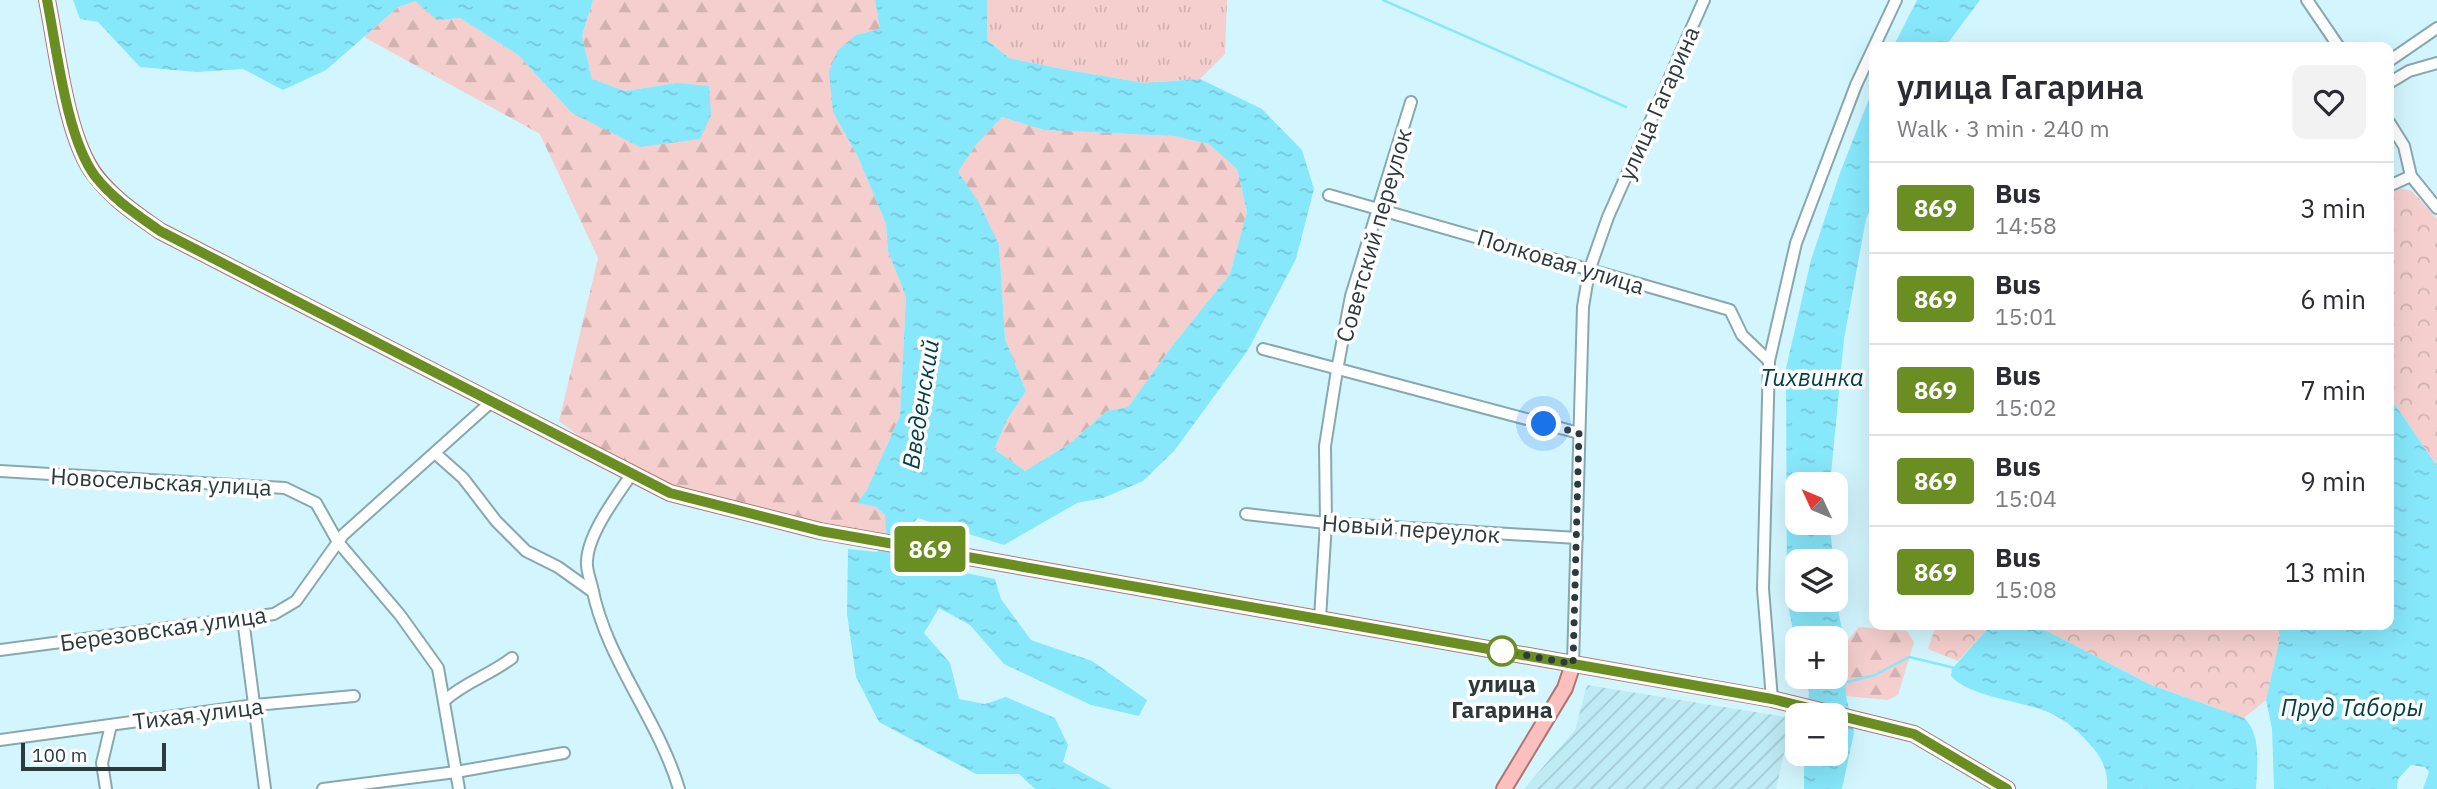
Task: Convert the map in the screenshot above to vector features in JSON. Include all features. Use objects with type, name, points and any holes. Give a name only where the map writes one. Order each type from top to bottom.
[{"type":"main road","points":[[47,0],[78,146],[94,174],[118,201],[160,231],[670,493],[820,531],[1772,699],[1914,734],[1998,787]]},
{"type":"main road","points":[[1504,789],[1565,688],[1573,664]]},
{"type":"street","name":"улица Гагарина","points":[[1573,664],[1583,307],[1589,271],[1608,217],[1704,0]]},
{"type":"street","points":[[1876,42],[1896,0]]},
{"type":"street","points":[[2307,0],[2336,42]]},
{"type":"street","points":[[2394,58],[2437,28]]},
{"type":"street","points":[[1772,699],[1763,589],[1769,361],[1796,243],[1869,57]]},
{"type":"street","points":[[2394,80],[2409,71],[2437,63]]},
{"type":"street","name":"Советский переулок","points":[[1320,618],[1326,523],[1325,446],[1337,370],[1351,296],[1411,102]]},
{"type":"street","points":[[2394,130],[2404,146],[2411,176],[2437,208]]},
{"type":"street","points":[[2394,184],[2411,176]]},
{"type":"street","name":"Полковая улица","points":[[1329,195],[1730,310],[1742,335],[1769,361]]},
{"type":"street","points":[[1263,349],[1579,433]]},
{"type":"street","name":"Березовская улица","points":[[0,650],[89,636],[243,620],[274,614],[296,601],[338,542],[490,402]]},
{"type":"street","points":[[436,454],[463,478],[496,521],[526,551],[558,566],[593,592]]},
{"type":"street","name":"Новосельская улица","points":[[0,471],[285,488],[316,503],[338,542],[400,615],[438,668],[459,789]]},
{"type":"street","points":[[631,475],[601,520],[587,560],[593,592],[619,663],[671,760],[679,789]]},
{"type":"street","name":"Новый переулок","points":[[1246,514],[1326,523],[1577,538]]},
{"type":"street","points":[[243,620],[265,789]]},
{"type":"street","points":[[444,701],[459,687],[498,669],[512,658]]},
{"type":"street","name":"Тихая улица","points":[[0,740],[255,705],[354,696]]},
{"type":"street","points":[[106,789],[102,763],[111,725]]},
{"type":"street","points":[[323,789],[456,772],[564,753]]},
{"type":"shaded area","points":[[1587,685],[1785,717],[1785,749],[1776,789],[1524,789],[1575,730]]},
{"type":"green space","points":[[593,0],[875,0],[880,29],[856,35],[833,112],[858,157],[886,224],[888,251],[906,297],[900,416],[867,490],[858,503],[876,507],[885,515],[886,538],[820,531],[631,475],[559,421],[598,258],[540,134],[364,37],[397,8],[415,1],[437,19],[460,18],[518,55],[572,113],[676,83],[625,91],[592,79],[582,36]]},
{"type":"green space","points":[[987,0],[1227,0],[1225,54],[1200,79],[1144,83],[1009,58],[987,40]]},
{"type":"green space","points":[[1002,117],[1044,130],[1174,136],[1210,144],[1237,169],[1247,212],[1230,274],[1128,407],[1107,411],[1069,444],[1025,471],[994,449],[1007,420],[1026,391],[1005,339],[999,245],[958,172],[975,146]]},
{"type":"green space","points":[[2398,188],[2412,191],[2437,219],[2437,466],[2394,403],[2394,191]]},
{"type":"green space","points":[[1859,627],[1869,630],[1907,631],[1914,642],[1898,695],[1888,700],[1846,696],[1848,640]]},
{"type":"green space","points":[[1934,630],[1986,630],[1958,661],[1928,649]]},
{"type":"green space","points":[[2042,630],[2279,630],[2280,638],[2266,700],[2244,718],[2151,685]]},
{"type":"water","points":[[73,0],[593,0],[582,36],[592,79],[625,91],[676,83],[709,86],[711,115],[700,139],[640,147],[572,113],[518,55],[460,18],[437,20],[415,1],[397,8],[326,70],[283,90],[243,69],[197,72],[140,67],[98,22],[80,19]]},
{"type":"water","name":"Введенский","points":[[875,0],[987,0],[987,40],[1009,58],[1144,83],[1200,79],[1262,109],[1302,150],[1314,189],[1296,259],[1248,350],[1174,451],[1143,481],[1103,498],[1077,503],[1004,545],[918,518],[908,528],[904,554],[912,562],[995,579],[1001,599],[1031,640],[1092,661],[1147,700],[1139,716],[1091,705],[1004,664],[970,625],[939,608],[924,633],[950,663],[959,699],[985,704],[1006,697],[1055,718],[1068,745],[1063,762],[1112,789],[1035,789],[1019,774],[976,774],[879,722],[856,677],[847,614],[848,549],[877,552],[886,538],[885,515],[876,507],[857,503],[867,490],[900,416],[906,297],[888,251],[886,224],[858,157],[833,112],[829,71],[838,50],[856,35],[880,29]],"holes":[[[1002,117],[1044,130],[1174,136],[1209,144],[1237,169],[1247,212],[1230,274],[1128,407],[1107,411],[1069,444],[1025,471],[994,449],[1007,420],[1026,391],[1005,339],[999,245],[978,201],[958,172],[975,146]]]},
{"type":"water","points":[[1917,0],[1980,0],[1949,42],[1896,42]]},
{"type":"water","name":"Тихвинка","points":[[1869,99],[1869,212],[1844,339],[1831,472],[1786,472],[1786,368],[1811,260],[1840,173]]},
{"type":"water","name":"Пруд Таборы","points":[[2394,403],[2437,466],[2437,789],[2423,789],[2429,772],[2425,767],[2411,765],[2398,779],[2397,789],[2274,789],[2272,729],[2266,700],[2280,638],[2279,630],[2394,630]]},
{"type":"water","name":"Тихвинка","points":[[1787,536],[1831,536],[1832,549],[1787,549]]},
{"type":"water","name":"Тихвинка","points":[[1789,612],[1838,612],[1841,626],[1792,626]]},
{"type":"water","name":"Пруд Таборы","points":[[1987,630],[2047,631],[2151,685],[2244,718],[2254,733],[2256,742],[2256,789],[2107,789],[2106,773],[2100,758],[2067,723],[2037,708],[1970,689],[1951,676],[1952,669]]},
{"type":"water","name":"Тихвинка","points":[[1808,689],[1846,689],[1848,703],[1808,703]]},
{"type":"water","name":"Тихвинка","points":[[1848,705],[1854,733],[1848,761]]},
{"type":"water","name":"Тихвинка","points":[[1804,766],[1847,766],[1842,789],[1804,789]]},
{"type":"waterway","points":[[1383,0],[1626,107]]},
{"type":"waterway","points":[[1848,682],[1875,675],[1909,657],[1955,668]]},
{"type":"bus line","name":"869","points":[[47,0],[78,146],[94,174],[118,201],[160,231],[670,493],[820,531],[1054,570],[1573,664],[1600,666],[1772,699],[1914,734],[2007,789]]},
{"type":"place","name":"улица Гагарина","points":[[1502,651]]},
{"type":"route","points":[[1502,651],[1573,664],[1579,433],[1544,424]]}]
